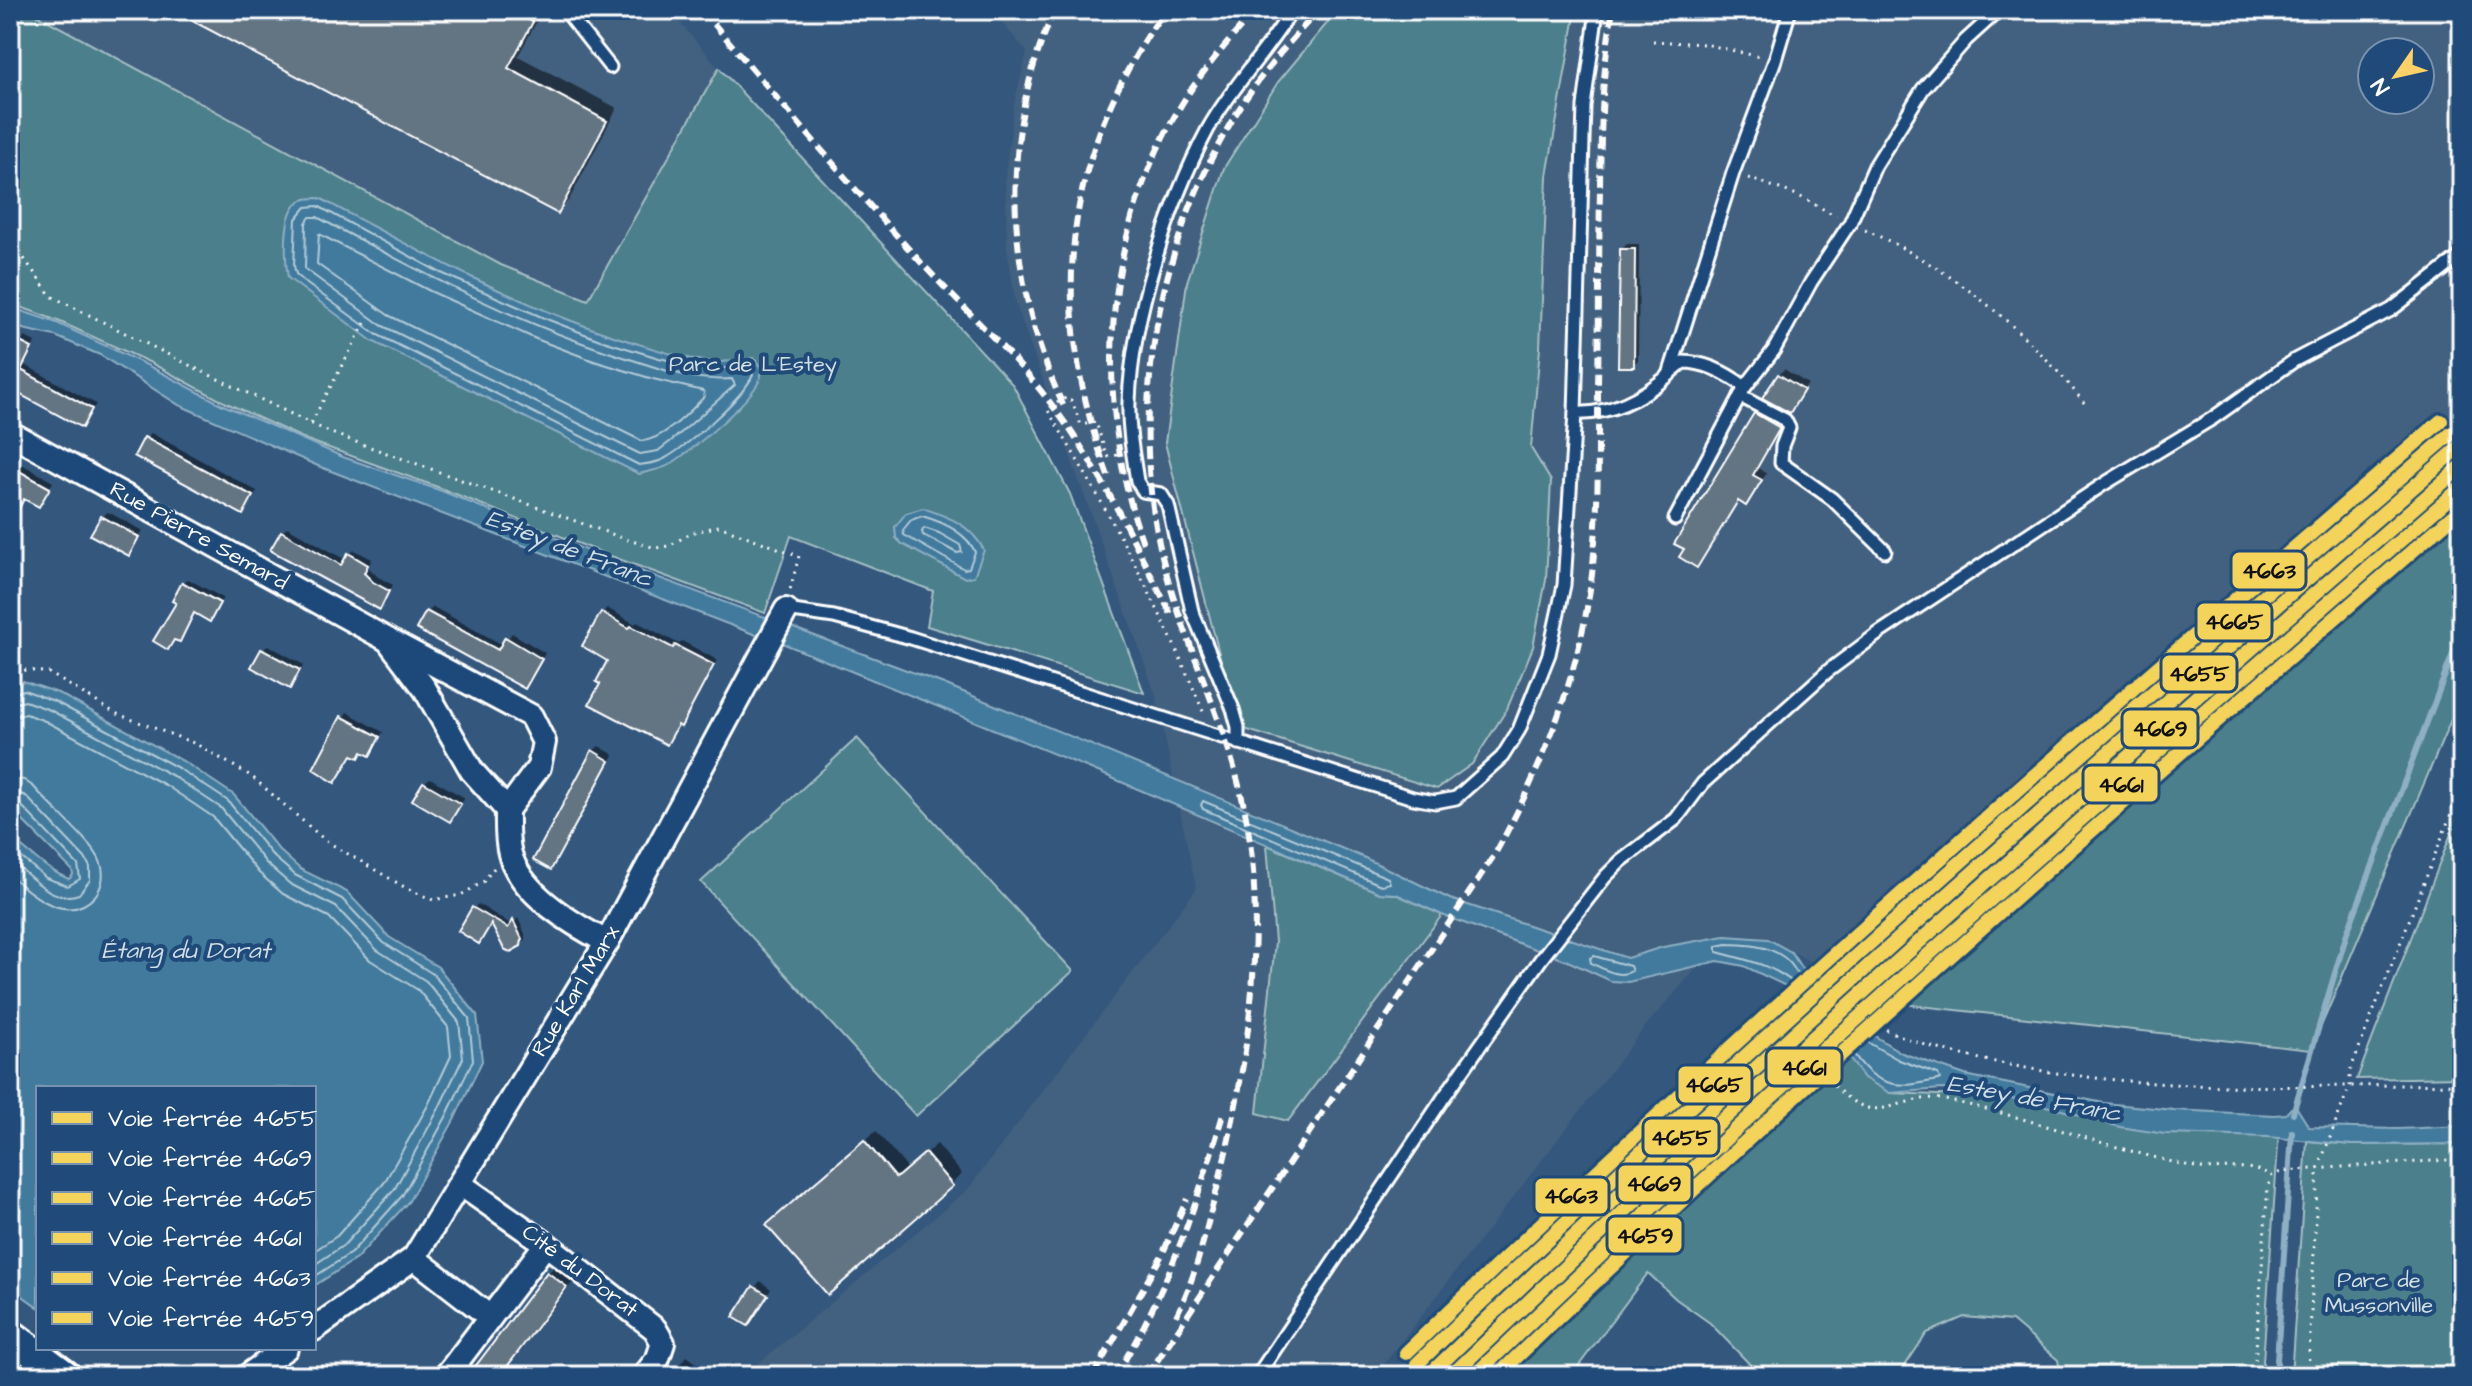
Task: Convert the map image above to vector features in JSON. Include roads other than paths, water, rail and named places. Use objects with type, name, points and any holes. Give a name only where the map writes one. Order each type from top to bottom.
[{"type":"street","name":"Rue Pierre Semard","points":[[10,433],[531,716],[544,742],[539,767],[507,810],[472,771],[425,689],[388,640]]},
{"type":"street","name":"Rue Karl Marx","points":[[316,1328],[414,1258],[607,942],[782,616]]},
{"type":"street","points":[[507,810],[511,858],[519,873],[569,923],[607,942]]},
{"type":"street","name":"Cité du Dorat","points":[[460,1184],[546,1244],[655,1329],[663,1343],[658,1358],[644,1376]]},
{"type":"street","points":[[446,1376],[546,1244]]},
{"type":"street","points":[[414,1258],[490,1317]]},
{"type":"street","points":[[10,1335],[65,1376]]},
{"type":"street","points":[[247,1376],[283,1350]]},
{"type":"lane","points":[[565,10],[610,67]]},
{"type":"lane","points":[[1238,743],[1233,709],[1192,611],[1168,505],[1161,494],[1147,493],[1139,487],[1129,403],[1134,353],[1151,278],[1174,201],[1209,128],[1244,74],[1292,10]]},
{"type":"lane","points":[[782,616],[834,617],[911,638],[1413,798],[1435,802],[1456,798],[1502,757],[1519,730],[1549,654],[1564,585],[1575,413],[1584,106],[1597,10]]},
{"type":"lane","points":[[1669,375],[1733,173],[1790,10]]},
{"type":"lane","points":[[1675,519],[1742,392],[1774,350],[1811,282],[1850,223],[1875,166],[1923,89],[1966,40],[1999,10]]},
{"type":"lane","points":[[1257,1376],[1444,1097],[1541,959],[1605,877],[1676,819],[1703,783],[1828,671],[1879,633],[2104,484],[2213,418],[2295,360],[2391,310],[2462,255]]},
{"type":"lane","points":[[1575,413],[1609,411],[1644,393],[1678,365],[1690,362],[1725,373],[1742,392],[1785,420],[1789,428],[1781,463],[1832,499],[1885,551]]},
{"type":"water","points":[[320,198],[471,277],[549,312],[659,350],[701,361],[754,358],[761,375],[748,396],[706,437],[666,467],[639,474],[372,341],[288,278],[286,240],[292,210],[301,201]]},
{"type":"water","name":"Estey de Franc","points":[[10,307],[57,323],[221,404],[343,457],[442,491],[595,554],[944,684],[1365,858],[1450,899],[1627,958],[1663,947],[1725,936],[1768,939],[1791,952],[1819,995],[1841,1015],[1902,1053],[1965,1075],[2104,1103],[2174,1110],[2274,1115],[2286,1114],[2291,1108],[2297,1108],[2309,1127],[2399,1129],[2462,1126],[2462,1144],[2352,1145],[2268,1137],[2165,1134],[2120,1127],[2055,1108],[1974,1091],[1942,1089],[1890,1093],[1864,1078],[1828,1027],[1784,985],[1744,966],[1718,961],[1628,982],[1611,981],[1396,894],[1380,893],[1091,769],[782,643],[318,466],[179,405],[100,355],[55,336],[23,329],[10,322]]},
{"type":"water","points":[[923,508],[958,523],[978,541],[984,550],[974,576],[965,578],[896,538],[895,527],[906,513]]},
{"type":"water","name":"Étang du Dorat","points":[[23,681],[58,693],[183,761],[234,795],[279,850],[300,869],[347,892],[389,937],[438,967],[477,1015],[482,1061],[454,1120],[409,1201],[356,1259],[316,1285],[316,1086],[36,1086],[36,1306],[10,1287],[10,838],[53,871],[69,879],[73,875],[72,870],[23,821],[10,803],[10,688]]},
{"type":"waterway","points":[[2293,1113],[2347,933],[2462,630]]},
{"type":"waterway","points":[[2276,1376],[2292,1132]]},
{"type":"railway","points":[[702,10],[862,197],[1052,405],[1102,481],[1172,616]]},
{"type":"railway","points":[[1055,10],[1036,58],[1023,108],[1017,159],[1016,211],[1020,262],[1030,312],[1045,362],[1065,409]]},
{"type":"railway","points":[[1108,476],[1089,414],[1077,353],[1072,293],[1075,235],[1085,178],[1104,121],[1130,66],[1165,10]]},
{"type":"railway","points":[[1143,543],[1127,487],[1116,429],[1112,370],[1114,311],[1123,253],[1139,197],[1161,142],[1190,91],[1256,10]]},
{"type":"railway","points":[[1176,1316],[1200,1251],[1234,1117],[1249,1018],[1255,918],[1253,869],[1240,791],[1222,729],[1168,579],[1155,522],[1149,463],[1148,404],[1154,346],[1165,287],[1181,231],[1203,176],[1249,93],[1319,10]]},
{"type":"railway","points":[[1147,1376],[1495,854],[1544,754],[1569,684],[1586,611],[1594,551],[1598,480],[1602,120],[1606,54],[1613,10]]},
{"type":"railway","points":[[1115,1376],[1150,1313],[1179,1247],[1224,1111]]},
{"type":"railway","points":[[1093,1376],[1162,1255],[1187,1199]]},
{"type":"rail line","name":"4663","points":[[1406,1353],[1787,996],[2178,649],[2441,421]]},
{"type":"rail line","name":"4665","points":[[1417,1364],[1670,1125],[1928,891],[2452,433]]},
{"type":"rail line","name":"4655","points":[[1428,1376],[1809,1019],[2462,445]]},
{"type":"rail line","name":"4669","points":[[1451,1376],[1824,1028],[2077,801],[2462,466]]},
{"type":"rail line","name":"4661","points":[[1474,1376],[1838,1036],[2462,487]]},
{"type":"rail line","name":"4659","points":[[1497,1376],[1853,1044],[2462,508]]},
{"type":"park label","name":"Parc de L'Estey","points":[[753,364]]},
{"type":"park label","name":"Parc de Mussonville","points":[[2379,1292]]}]
